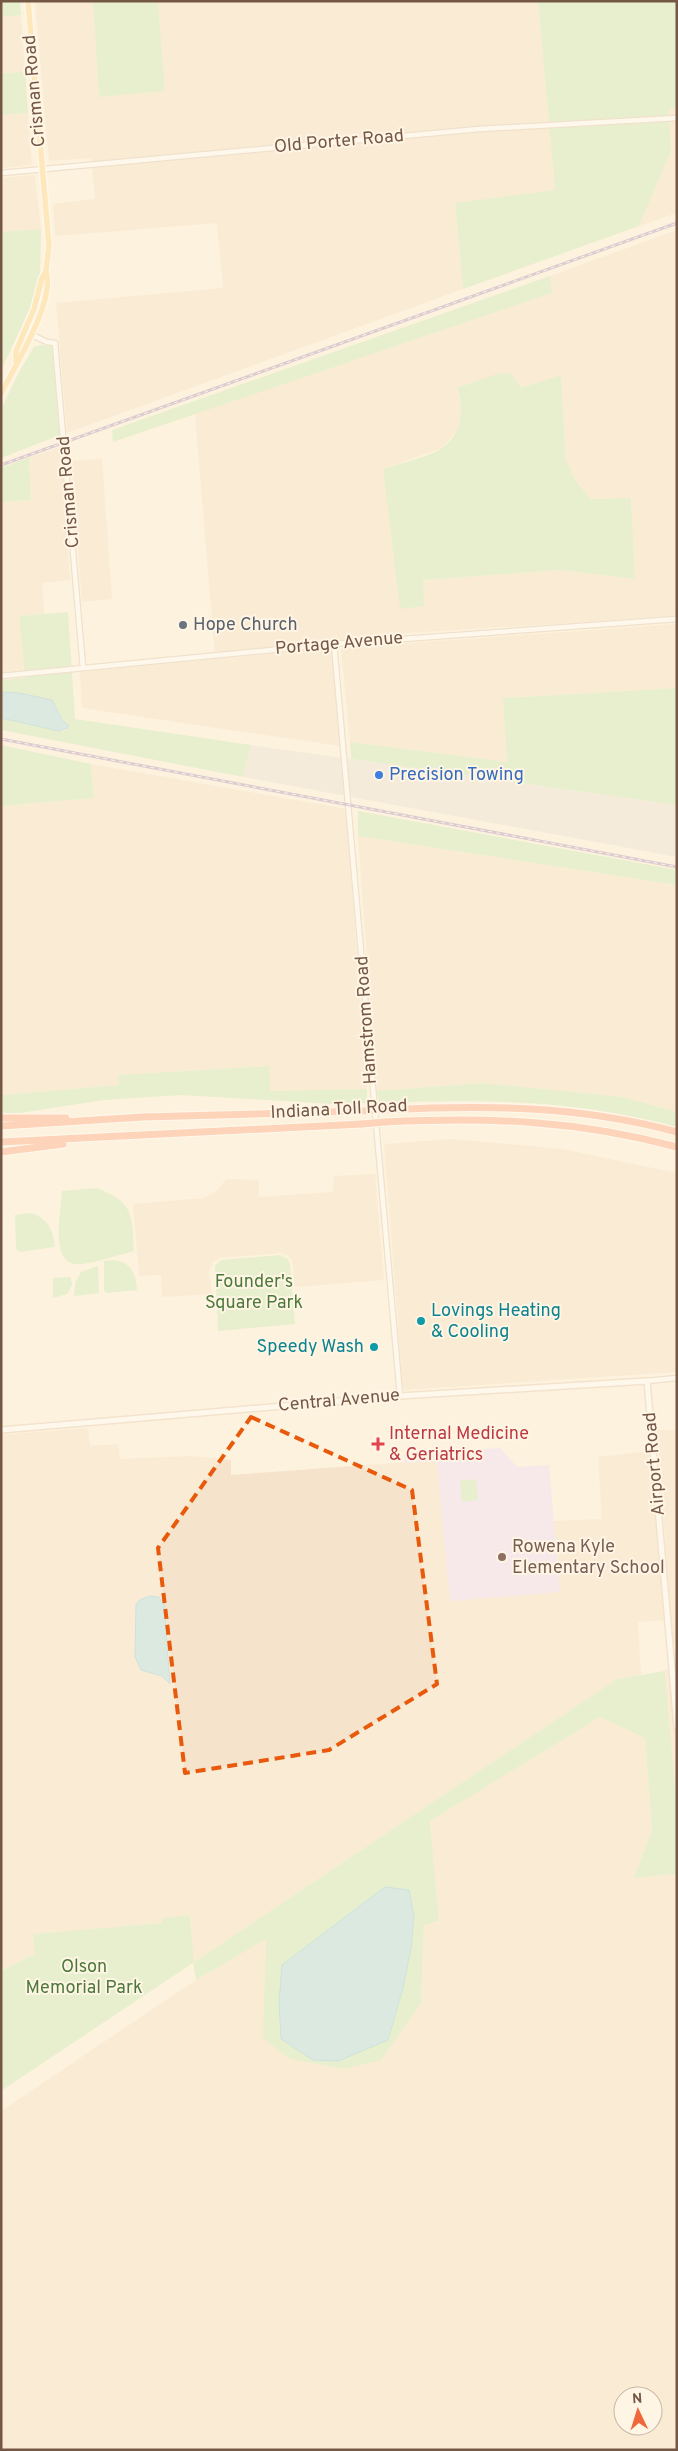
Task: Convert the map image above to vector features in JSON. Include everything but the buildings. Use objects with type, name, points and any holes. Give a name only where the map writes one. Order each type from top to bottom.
[{"type":"highway","name":"Indiana Toll Road","points":[[1,1126],[102,1119],[472,1106],[538,1108],[612,1117],[677,1132]]},
{"type":"highway","points":[[1,1118],[35,1116],[102,1119]]},
{"type":"highway","name":"Indiana Toll Road","points":[[1,1142],[472,1119],[538,1122],[611,1132],[677,1147]]},
{"type":"highway","points":[[1,1152],[103,1138]]},
{"type":"main road","name":"Crisman Road","points":[[16,361],[16,351],[34,309],[42,278],[46,271],[49,246],[28,1]]},
{"type":"main road","name":"Crisman Road","points":[[1,394],[16,361],[31,335],[46,295],[49,279],[46,271]]},
{"type":"main road","name":"Central Avenue","points":[[1,1430],[400,1396],[647,1381]]},
{"type":"main road","name":"Airport Road","points":[[647,1381],[677,1727]]},
{"type":"street","name":"Old Porter Road","points":[[1,173],[479,129],[677,118]]},
{"type":"street","name":"Crisman Road","points":[[24,331],[47,342],[55,343],[84,668]]},
{"type":"street","name":"Portage Avenue","points":[[1,676],[334,644],[677,619]]},
{"type":"street","name":"Hamstrom Road","points":[[334,644],[354,843],[375,1124],[400,1396]]},
{"type":"street","name":"Central Avenue","points":[[647,1381],[677,1378]]},
{"type":"highlighted area","points":[[251,1417],[412,1490],[437,1684],[329,1750],[185,1773],[158,1548]]},
{"type":"shaded area","points":[[35,1],[93,1],[99,96],[165,91],[158,1],[538,1],[555,190],[455,203],[463,289],[67,433],[56,303],[223,288],[217,223],[55,236],[53,204],[95,199],[91,158],[49,161]]},
{"type":"shaded area","points":[[21,15],[25,72],[1,73],[1,17]]},
{"type":"shaded area","points":[[677,108],[677,213],[639,226],[671,151],[669,109]]},
{"type":"shaded area","points":[[28,113],[32,165],[1,168],[1,115]]},
{"type":"shaded area","points":[[35,175],[41,229],[1,232],[1,178]]},
{"type":"shaded area","points":[[677,230],[677,616],[360,636],[360,642],[215,656],[195,414],[552,293],[550,276]],"holes":[[[512,374],[521,388],[561,376],[566,459],[575,480],[591,499],[631,498],[635,579],[561,570],[423,580],[383,469],[442,448],[459,428],[462,410],[457,388]]]},
{"type":"shaded area","points":[[61,447],[70,580],[42,583],[44,614],[19,616],[24,670],[1,672],[1,502],[31,500],[29,457]]},
{"type":"shaded area","points":[[102,459],[112,599],[82,602],[71,461]]},
{"type":"shaded area","points":[[677,624],[677,688],[503,698],[507,762],[350,742],[341,648]]},
{"type":"shaded area","points":[[332,648],[340,746],[82,708],[80,672]]},
{"type":"shaded area","points":[[251,745],[677,805],[677,857],[243,777]]},
{"type":"shaded area","points":[[91,764],[346,809],[367,1089],[270,1091],[268,1066],[119,1075],[119,1085],[1,1095],[1,806],[94,798]]},
{"type":"shaded area","points":[[358,836],[677,885],[677,1112],[623,1097],[482,1083],[377,1091]]},
{"type":"shaded area","points":[[452,1139],[562,1149],[677,1173],[677,1372],[403,1390],[384,1144]]},
{"type":"shaded area","points":[[375,1174],[384,1280],[295,1287],[292,1260],[287,1255],[280,1253],[219,1258],[212,1263],[209,1272],[212,1294],[162,1297],[161,1275],[139,1276],[133,1204],[204,1198],[217,1191],[226,1179],[259,1180],[259,1197],[333,1192],[334,1176]]},
{"type":"shaded area","points":[[88,1428],[90,1446],[118,1444],[120,1459],[191,1456],[231,1460],[231,1475],[437,1460],[450,1601],[560,1592],[554,1521],[602,1519],[598,1457],[650,1451],[666,1620],[638,1622],[641,1675],[617,1679],[194,1962],[190,1915],[162,1918],[162,1923],[34,1934],[35,1954],[1,1971],[1,1435]]},
{"type":"shaded area","points":[[657,1430],[677,1430],[677,1640],[673,1644]]},
{"type":"shaded area","name":"Rowena Kyle Elementary School","points":[[500,1448],[517,1467],[549,1465],[560,1592],[450,1601],[437,1461],[405,1463],[404,1454]]},
{"type":"shaded area","points":[[677,1658],[677,1810],[665,1671]]},
{"type":"shaded area","points":[[600,1717],[645,1738],[652,1829],[634,1878],[677,1874],[677,2450],[1,2450],[1,2111],[196,1980],[266,1938],[421,2003],[424,1925],[439,1921],[430,1821]]},
{"type":"green space","points":[[1,1],[20,1],[21,15],[1,17]]},
{"type":"green space","points":[[93,1],[158,1],[165,91],[99,97]]},
{"type":"green space","points":[[538,1],[677,1],[677,108],[669,109],[671,151],[639,226],[463,289],[455,203],[555,190]]},
{"type":"green space","points":[[25,72],[28,113],[1,115],[1,73]]},
{"type":"green space","points":[[41,229],[40,274],[30,308],[1,371],[1,232]]},
{"type":"green space","points":[[550,276],[552,293],[113,442],[112,430]]},
{"type":"green space","points":[[41,345],[52,346],[60,435],[1,458],[1,410],[19,372],[34,347]]},
{"type":"green space","points":[[500,373],[512,374],[521,388],[561,375],[566,459],[575,480],[591,499],[631,498],[635,579],[561,570],[423,580],[424,606],[400,609],[383,469],[423,457],[442,448],[454,436],[460,421],[461,404],[457,388]]},
{"type":"green space","points":[[29,457],[31,500],[1,502],[1,468]]},
{"type":"green space","points":[[68,612],[75,719],[251,745],[243,777],[1,730],[1,718],[59,731],[67,730],[52,700],[19,693],[1,692],[1,680],[25,678],[19,616]]},
{"type":"green space","points":[[677,688],[677,805],[351,759],[350,742],[507,762],[503,698]]},
{"type":"green space","points":[[1,745],[91,764],[94,798],[1,806]]},
{"type":"green space","points":[[358,811],[677,870],[677,885],[358,836]]},
{"type":"green space","points":[[269,1066],[270,1091],[367,1089],[367,1103],[333,1104],[182,1095],[104,1100],[20,1113],[1,1113],[1,1095],[119,1085],[118,1075]]},
{"type":"green space","points":[[482,1083],[623,1097],[677,1112],[677,1127],[602,1111],[528,1103],[455,1101],[379,1103],[377,1091]]},
{"type":"green space","points":[[97,1188],[118,1199],[129,1211],[133,1228],[134,1251],[88,1263],[71,1263],[64,1258],[60,1249],[59,1225],[62,1191]]},
{"type":"green space","points":[[31,1213],[42,1218],[49,1226],[55,1247],[20,1252],[16,1249],[15,1215]]},
{"type":"green space","name":"Founder's Square Park","points":[[280,1255],[288,1259],[290,1265],[295,1324],[218,1331],[215,1266],[221,1260]]},
{"type":"green space","points":[[113,1260],[124,1263],[131,1269],[134,1274],[137,1290],[107,1293],[104,1291],[104,1261]]},
{"type":"green space","points":[[98,1266],[99,1293],[74,1296],[75,1283],[81,1272]]},
{"type":"green space","points":[[71,1277],[72,1285],[67,1294],[53,1298],[53,1278]]},
{"type":"green space","points":[[476,1479],[478,1500],[462,1502],[460,1481]]},
{"type":"green space","name":"Olson Memorial Park","points":[[665,1671],[677,1810],[677,1874],[634,1878],[652,1829],[645,1738],[600,1717],[430,1821],[439,1921],[424,1925],[421,2003],[381,2060],[344,2069],[290,2059],[263,2038],[266,1939],[196,1980],[193,1963],[1,2091],[1,1971],[35,1954],[33,1934],[162,1923],[162,1918],[190,1915],[194,1962],[617,1679]]},
{"type":"water","points":[[1,692],[19,693],[52,700],[68,728],[59,731],[1,718]]},
{"type":"water","points":[[150,1596],[159,1597],[164,1603],[170,1684],[162,1676],[141,1670],[135,1657],[136,1604]]},
{"type":"water","points":[[385,1887],[409,1890],[414,1916],[411,1948],[403,1988],[388,2040],[338,2061],[313,2060],[281,2039],[279,2002],[282,1965]]},
{"type":"railway","points":[[1,465],[677,223]]},
{"type":"railway","points":[[1,739],[677,867]]},
{"type":"place","name":"Hope Church","points":[[183,625]]},
{"type":"place","name":"Precision Towing","points":[[379,775]]},
{"type":"place","name":"Lovings Heating & Cooling","points":[[421,1321]]},
{"type":"place","name":"Speedy Wash","points":[[374,1347]]},
{"type":"place","name":"Internal Medicine & Geriatrics","points":[[378,1444]]},
{"type":"place","name":"Rowena Kyle Elementary School","points":[[502,1557]]}]
